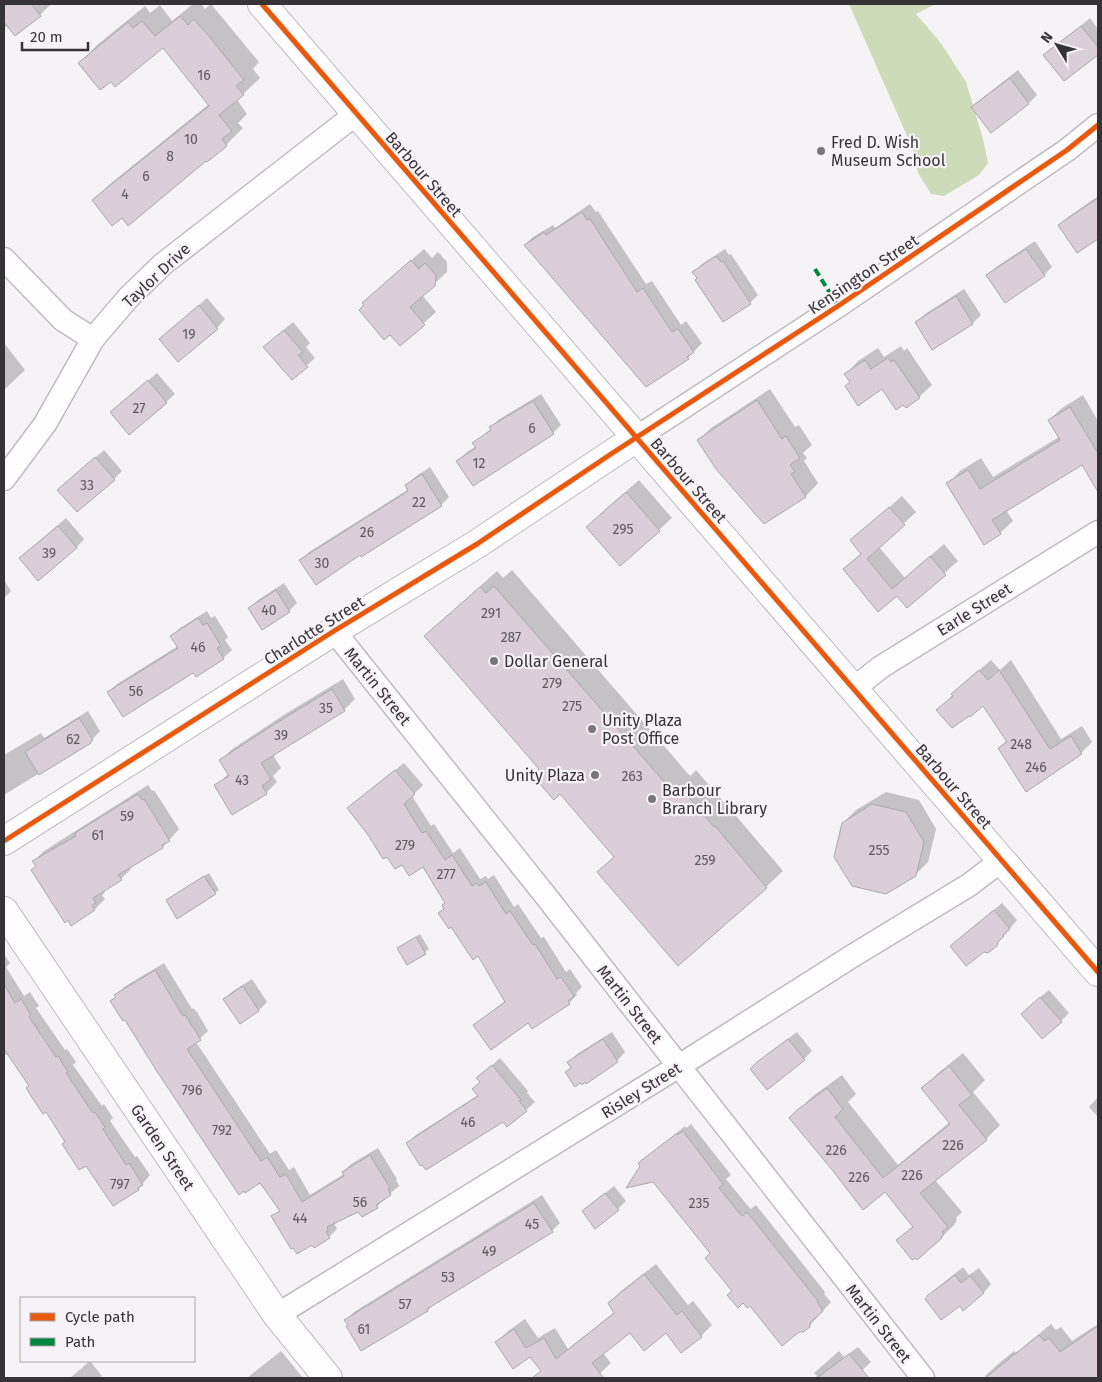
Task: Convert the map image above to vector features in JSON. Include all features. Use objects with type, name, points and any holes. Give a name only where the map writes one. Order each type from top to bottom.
[{"type":"street","name":"Barbour Street","points":[[262,4],[853,689],[1096,965]]},
{"type":"street","name":"Taylor Drive","points":[[4,480],[45,424],[93,339],[128,298],[163,264],[356,114]]},
{"type":"street","name":"Kensington Street","points":[[636,438],[838,306],[1067,150],[1098,125]]},
{"type":"street","points":[[4,258],[63,320],[93,339]]},
{"type":"street","name":"Charlotte Street","points":[[4,841],[334,631],[478,544],[636,438]]},
{"type":"street","name":"Earle Street","points":[[853,689],[881,667],[1098,532]]},
{"type":"street","name":"Martin Street","points":[[334,631],[545,895],[923,1378]]},
{"type":"street","name":"Risley Street","points":[[277,1315],[969,885],[1002,860]]},
{"type":"street","name":"Garden Street","points":[[4,911],[277,1315],[328,1378]]},
{"type":"green space","points":[[849,4],[936,4],[916,14],[940,42],[966,82],[988,163],[979,175],[944,196],[931,194],[918,173],[912,147]]},
{"type":"building","points":[[4,4],[31,4],[41,16],[15,36],[4,22]]},
{"type":"building","points":[[180,16],[188,25],[194,19],[212,40],[244,80],[236,86],[244,95],[219,115],[232,131],[222,139],[227,146],[206,161],[128,226],[122,218],[112,226],[92,200],[209,106],[163,48],[115,87],[111,82],[100,90],[78,63],[128,22],[133,28],[142,21],[155,36]]},
{"type":"building","points":[[1081,26],[1098,47],[1098,55],[1064,81],[1043,55]]},
{"type":"building","points":[[1010,78],[1029,104],[991,133],[971,107]]},
{"type":"building","points":[[1098,198],[1098,239],[1077,253],[1058,225]]},
{"type":"building","points":[[582,212],[587,220],[590,219],[637,292],[643,288],[672,332],[678,329],[694,352],[687,357],[689,359],[646,387],[524,245],[544,232],[546,235]]},
{"type":"building","points":[[1026,249],[1045,276],[1005,303],[986,275]]},
{"type":"building","points":[[716,256],[721,262],[723,261],[751,304],[723,322],[695,280],[697,278],[692,272]]},
{"type":"building","points":[[411,260],[419,269],[425,263],[436,275],[435,286],[410,307],[425,325],[400,346],[390,335],[384,340],[359,310],[364,305],[362,303]]},
{"type":"building","points":[[956,296],[973,324],[932,350],[915,322]]},
{"type":"building","points":[[199,305],[218,329],[178,362],[159,339]]},
{"type":"building","points":[[284,330],[303,352],[298,355],[308,367],[292,380],[263,347]]},
{"type":"building","points":[[888,358],[891,362],[894,360],[920,398],[906,408],[903,405],[896,410],[882,389],[858,406],[845,386],[850,382],[844,374],[865,360],[871,369]]},
{"type":"building","points":[[148,380],[167,403],[129,435],[110,412]]},
{"type":"building","points":[[757,400],[782,439],[786,436],[800,458],[790,465],[795,472],[791,474],[806,497],[764,524],[716,469],[697,440]]},
{"type":"building","points":[[533,401],[554,434],[473,486],[456,461],[476,448],[472,443],[491,430],[489,427]]},
{"type":"building","points":[[1070,407],[1098,453],[1098,492],[1082,465],[992,520],[1001,534],[984,545],[946,483],[968,470],[980,489],[1060,440],[1048,420]]},
{"type":"building","points":[[95,457],[115,480],[77,512],[57,490]]},
{"type":"building","points":[[422,474],[442,506],[361,557],[360,555],[316,585],[299,560],[408,491],[405,485]]},
{"type":"building","points":[[626,492],[660,531],[620,566],[586,527]]},
{"type":"building","points":[[889,507],[905,525],[867,559],[892,589],[930,556],[946,575],[907,608],[897,596],[878,612],[843,569],[861,554],[850,540]]},
{"type":"building","points":[[58,526],[77,548],[38,581],[19,558]]},
{"type":"building","name":"Unity Plaza","points":[[494,586],[672,791],[679,786],[767,888],[678,966],[597,872],[614,857],[560,794],[554,800],[532,775],[539,769],[424,636],[480,587],[486,593]]},
{"type":"building","points":[[276,590],[290,612],[262,630],[248,608]]},
{"type":"building","points":[[198,618],[203,625],[207,623],[221,646],[217,648],[224,659],[196,677],[193,673],[123,717],[107,692],[178,648],[170,636]]},
{"type":"building","points":[[979,670],[988,680],[999,670],[1050,749],[1071,736],[1082,754],[1026,792],[998,748],[1007,742],[983,706],[952,728],[936,710]]},
{"type":"building","points":[[332,689],[345,711],[261,763],[271,779],[262,786],[267,794],[232,815],[214,785],[229,776],[219,760]]},
{"type":"building","points":[[79,718],[93,740],[91,743],[39,775],[25,752]]},
{"type":"building","points":[[395,770],[415,794],[404,804],[422,833],[426,831],[445,860],[452,855],[472,886],[477,883],[479,886],[486,882],[506,914],[510,911],[533,945],[535,944],[557,979],[561,977],[574,996],[568,1001],[570,1004],[532,1029],[528,1023],[491,1050],[473,1025],[505,1002],[478,956],[473,960],[451,927],[449,929],[438,913],[444,909],[442,905],[445,903],[423,867],[409,876],[402,865],[395,869],[387,857],[383,859],[368,835],[347,808]]},
{"type":"building","points":[[138,794],[142,800],[144,799],[170,841],[162,845],[163,848],[118,875],[122,880],[93,898],[96,903],[92,905],[95,910],[71,926],[68,920],[65,923],[31,870],[36,866],[32,861],[76,836],[75,833]]},
{"type":"building","points":[[872,804],[906,812],[924,842],[916,876],[886,894],[852,886],[834,857],[842,823]]},
{"type":"building","points":[[204,876],[216,894],[177,919],[166,900]]},
{"type":"building","points":[[994,910],[1010,929],[1003,935],[997,946],[988,953],[984,952],[966,966],[950,946]]},
{"type":"building","points":[[416,937],[426,954],[407,965],[397,948]]},
{"type":"building","points":[[155,970],[183,1016],[185,1015],[201,1040],[187,1049],[261,1161],[267,1157],[280,1177],[286,1174],[302,1202],[344,1176],[342,1172],[370,1155],[390,1188],[388,1189],[391,1195],[376,1205],[378,1208],[362,1217],[358,1212],[327,1227],[328,1230],[326,1232],[330,1238],[314,1248],[312,1245],[297,1254],[293,1248],[291,1249],[271,1216],[280,1211],[260,1183],[239,1195],[125,1020],[123,1021],[110,1001],[116,997],[114,995]]},
{"type":"building","points":[[4,984],[15,1003],[21,999],[31,1015],[29,1017],[56,1057],[58,1056],[68,1072],[66,1073],[93,1113],[95,1112],[105,1127],[103,1129],[126,1165],[129,1163],[143,1185],[138,1188],[139,1190],[113,1206],[86,1166],[79,1170],[62,1144],[65,1142],[46,1112],[43,1114],[33,1099],[26,1088],[29,1086],[4,1049]]},
{"type":"building","points":[[243,986],[259,1011],[240,1024],[223,999]]},
{"type":"building","points":[[1040,997],[1062,1022],[1042,1039],[1021,1014]]},
{"type":"building","points":[[603,1039],[618,1062],[586,1084],[585,1082],[582,1085],[580,1083],[575,1087],[565,1072],[571,1068],[567,1062]]},
{"type":"building","points":[[788,1039],[805,1060],[767,1090],[750,1069]]},
{"type":"building","points":[[492,1065],[521,1100],[519,1101],[527,1111],[507,1127],[503,1122],[426,1170],[422,1165],[420,1166],[406,1143],[478,1096],[472,1089],[480,1082],[476,1078]]},
{"type":"building","points":[[949,1066],[972,1095],[959,1105],[987,1140],[920,1193],[948,1227],[942,1232],[944,1234],[942,1238],[917,1260],[915,1258],[912,1260],[896,1240],[913,1227],[885,1192],[863,1210],[789,1118],[827,1088],[843,1109],[835,1117],[883,1178],[950,1124],[921,1088]]},
{"type":"building","points":[[683,1131],[723,1184],[719,1188],[742,1216],[747,1212],[818,1301],[823,1311],[810,1323],[810,1327],[803,1332],[799,1332],[782,1346],[750,1306],[747,1308],[743,1303],[738,1308],[727,1295],[732,1291],[705,1258],[710,1253],[653,1182],[626,1188],[640,1166],[638,1163],[676,1134]]},
{"type":"building","points":[[605,1193],[619,1210],[595,1229],[582,1211]]},
{"type":"building","points":[[534,1203],[553,1232],[361,1351],[344,1320]]},
{"type":"building","points":[[644,1274],[677,1315],[682,1311],[702,1337],[681,1353],[666,1333],[644,1351],[630,1333],[592,1363],[604,1378],[532,1378],[541,1371],[530,1357],[513,1369],[495,1342],[514,1329],[526,1348],[544,1338],[556,1359],[614,1313],[608,1303]]},
{"type":"building","points":[[955,1275],[961,1283],[970,1276],[984,1293],[963,1311],[960,1306],[941,1320],[925,1299]]},
{"type":"building","points":[[1098,1326],[1098,1378],[985,1378],[1039,1335],[1044,1341],[1049,1338],[1060,1352]]},
{"type":"building","points":[[849,1354],[869,1378],[817,1378]]},
{"type":"marked path","points":[[815,269],[838,306]]},
{"type":"cycle path","points":[[262,4],[1098,972]]},
{"type":"cycle path","points":[[4,841],[334,631],[477,544],[838,306],[1067,150],[1098,125]]},
{"type":"place","name":"Fred D. Wish Museum School","points":[[821,151]]},
{"type":"place","name":"Dollar General","points":[[494,661]]},
{"type":"place","name":"Unity Plaza Post Office","points":[[592,729]]},
{"type":"place","name":"Unity Plaza","points":[[595,775]]},
{"type":"place","name":"Barbour Branch Library","points":[[652,799]]}]
